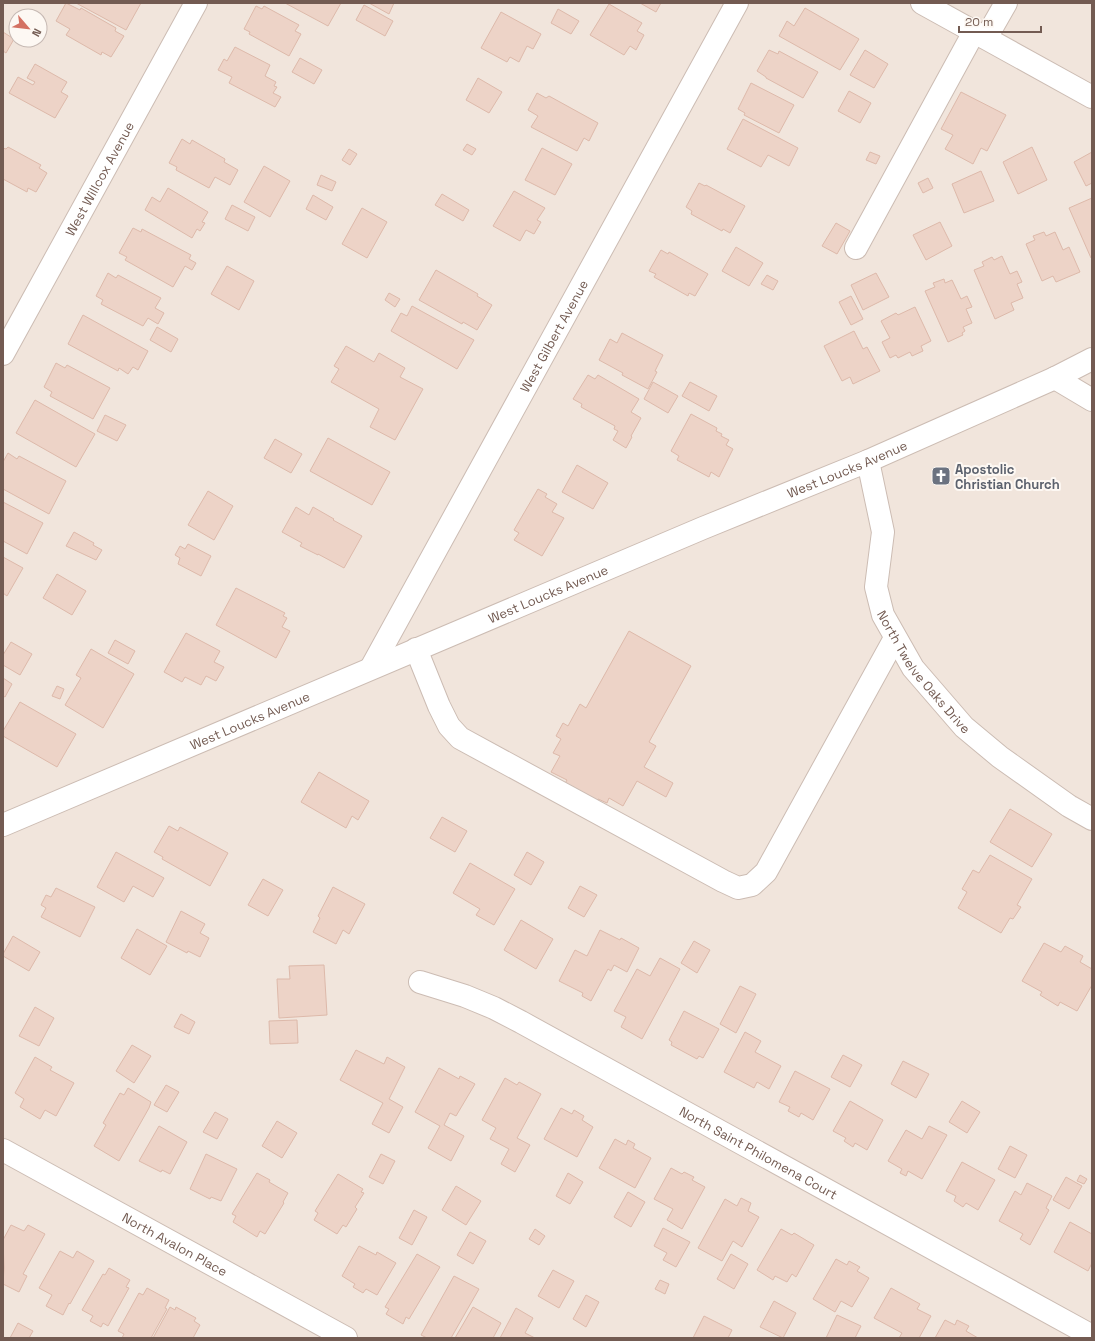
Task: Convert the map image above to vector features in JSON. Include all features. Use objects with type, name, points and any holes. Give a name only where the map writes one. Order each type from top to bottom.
[{"type":"street","name":"West Willcox Avenue","points":[[3,354],[196,3]]},
{"type":"street","name":"West Gilbert Avenue","points":[[371,668],[737,3]]},
{"type":"street","points":[[922,3],[1092,97]]},
{"type":"street","points":[[856,248],[980,35],[1006,3]]},
{"type":"street","name":"West Loucks Avenue","points":[[3,825],[416,649],[868,461],[1054,378],[1092,359]]},
{"type":"street","points":[[1054,378],[1092,400]]},
{"type":"street","name":"North Twelve Oaks Drive","points":[[868,461],[883,532],[876,587],[883,615],[913,668],[964,727],[1000,757],[1069,806],[1092,819]]},
{"type":"street","points":[[416,649],[439,706],[449,726],[460,738],[738,888],[752,885],[766,872],[895,638]]},
{"type":"street","name":"North Saint Philomena Court","points":[[420,982],[465,996],[521,1022],[1092,1336]]},
{"type":"street","name":"North Avalon Place","points":[[3,1150],[346,1338]]},
{"type":"shaded area","points":[[3,3],[1092,3],[1092,1338],[3,1338]]},
{"type":"building","points":[[66,3],[80,10],[81,8],[116,28],[115,31],[124,36],[111,57],[102,52],[101,55],[66,35],[70,29],[56,21]]},
{"type":"building","points":[[76,3],[141,3],[126,30]]},
{"type":"building","points":[[285,3],[341,3],[328,26]]},
{"type":"building","points":[[369,3],[394,3],[389,14]]},
{"type":"building","points":[[640,3],[661,3],[656,12]]},
{"type":"building","points":[[609,4],[642,23],[637,31],[644,35],[636,50],[630,46],[624,55],[590,35]]},
{"type":"building","points":[[364,5],[393,21],[385,36],[356,20]]},
{"type":"building","points":[[256,6],[262,9],[264,6],[299,25],[295,31],[301,34],[289,56],[249,34],[250,32],[244,29]]},
{"type":"building","points":[[805,8],[859,39],[840,70],[779,36],[787,21],[794,26]]},
{"type":"building","points":[[558,9],[579,21],[571,34],[551,23]]},
{"type":"building","points":[[501,12],[541,34],[533,49],[527,46],[519,62],[510,57],[507,62],[481,48]]},
{"type":"building","points":[[3,32],[8,35],[9,48],[6,53],[3,51]]},
{"type":"building","points":[[235,47],[270,65],[265,76],[276,82],[274,86],[277,87],[273,93],[281,97],[275,107],[229,83],[232,77],[218,70],[224,59],[227,61]]},
{"type":"building","points":[[769,50],[778,54],[779,51],[818,72],[803,98],[766,78],[757,71]]},
{"type":"building","points":[[865,50],[888,64],[874,88],[850,75]]},
{"type":"building","points":[[300,58],[322,70],[314,84],[292,72]]},
{"type":"building","points":[[35,64],[67,82],[61,92],[68,96],[55,118],[9,93],[18,77],[33,85],[35,82],[27,78]]},
{"type":"building","points":[[478,78],[502,92],[489,113],[466,100]]},
{"type":"building","points":[[751,83],[794,105],[779,133],[744,115],[745,113],[738,109]]},
{"type":"building","points":[[849,91],[871,103],[860,123],[838,111]]},
{"type":"building","points":[[961,92],[1006,115],[987,151],[981,148],[973,164],[945,149],[953,135],[941,129]]},
{"type":"building","points":[[537,93],[546,98],[549,96],[598,123],[589,141],[584,138],[577,151],[531,127],[538,116],[528,110]]},
{"type":"building","points":[[743,119],[798,148],[789,166],[768,155],[761,167],[727,149]]},
{"type":"building","points":[[182,139],[190,144],[192,140],[225,159],[224,162],[238,170],[230,185],[215,177],[209,188],[176,170],[177,167],[169,163]]},
{"type":"building","points":[[467,144],[476,149],[472,155],[463,150]]},
{"type":"building","points":[[8,147],[41,165],[39,168],[47,173],[36,192],[28,188],[27,192],[3,179],[3,148],[6,149]]},
{"type":"building","points":[[1032,147],[1047,180],[1018,194],[1003,162]]},
{"type":"building","points":[[542,148],[572,164],[555,195],[525,180]]},
{"type":"building","points":[[349,149],[357,154],[350,165],[342,160]]},
{"type":"building","points":[[870,152],[880,156],[876,164],[866,160]]},
{"type":"building","points":[[1092,152],[1092,183],[1086,186],[1074,162]]},
{"type":"building","points":[[264,166],[290,181],[270,217],[244,202]]},
{"type":"building","points":[[981,171],[994,201],[964,213],[952,184]]},
{"type":"building","points":[[321,175],[336,182],[332,191],[317,185]]},
{"type":"building","points":[[928,178],[933,188],[923,193],[918,183]]},
{"type":"building","points":[[699,183],[705,186],[706,185],[745,206],[730,233],[723,229],[722,231],[691,214],[692,211],[686,207]]},
{"type":"building","points":[[168,188],[208,212],[202,222],[205,223],[200,231],[197,229],[192,238],[145,210],[152,197],[160,202]]},
{"type":"building","points":[[514,191],[545,208],[537,220],[541,222],[534,234],[526,230],[520,241],[493,226]]},
{"type":"building","points":[[442,194],[469,210],[463,221],[435,205]]},
{"type":"building","points":[[313,195],[333,207],[326,220],[306,209]]},
{"type":"building","points":[[1092,198],[1092,257],[1091,258],[1069,208]]},
{"type":"building","points":[[232,205],[255,217],[248,231],[225,219]]},
{"type":"building","points":[[362,208],[387,222],[367,258],[342,244]]},
{"type":"building","points":[[940,222],[952,246],[926,260],[913,235]]},
{"type":"building","points":[[836,223],[850,231],[837,254],[822,246]]},
{"type":"building","points":[[133,228],[141,232],[142,229],[191,255],[189,259],[196,263],[192,270],[185,266],[173,287],[125,260],[127,257],[119,253]]},
{"type":"building","points":[[1044,232],[1046,236],[1055,232],[1063,250],[1069,247],[1080,272],[1056,282],[1053,276],[1042,281],[1026,244],[1035,240],[1033,236]]},
{"type":"building","points":[[736,247],[763,263],[749,286],[722,271]]},
{"type":"building","points":[[661,250],[668,254],[669,252],[708,274],[695,296],[689,293],[688,296],[654,277],[656,274],[649,271]]},
{"type":"building","points":[[1002,256],[1010,274],[1017,271],[1022,282],[1017,284],[1023,298],[1011,303],[1014,310],[995,319],[974,270],[984,266],[982,262],[992,257],[994,260]]},
{"type":"building","points":[[227,266],[254,281],[239,310],[211,294]]},
{"type":"building","points":[[436,270],[478,294],[477,296],[492,305],[477,330],[463,322],[462,324],[419,300]]},
{"type":"building","points":[[108,273],[116,278],[118,275],[161,298],[155,308],[164,313],[158,324],[148,318],[143,326],[101,304],[103,300],[96,296]]},
{"type":"building","points":[[876,273],[889,297],[863,310],[851,285]]},
{"type":"building","points":[[767,275],[778,281],[773,290],[761,284]]},
{"type":"building","points":[[944,279],[945,283],[952,280],[961,299],[967,296],[972,307],[966,309],[972,323],[963,327],[965,331],[962,333],[963,335],[948,342],[925,291],[935,287],[933,283]]},
{"type":"building","points":[[389,293],[400,299],[395,307],[385,300]]},
{"type":"building","points":[[851,296],[863,319],[851,325],[839,302]]},
{"type":"building","points":[[412,306],[474,340],[457,369],[391,331],[401,313],[407,316]]},
{"type":"building","points":[[915,307],[931,341],[921,346],[923,351],[912,356],[910,352],[898,358],[896,355],[890,358],[882,342],[890,338],[881,321],[896,313],[898,315]]},
{"type":"building","points":[[83,315],[148,351],[138,370],[133,367],[128,374],[119,368],[118,371],[68,344]]},
{"type":"building","points":[[157,327],[178,339],[171,352],[150,340]]},
{"type":"building","points":[[854,331],[863,349],[867,347],[880,371],[853,384],[850,377],[842,381],[824,346]]},
{"type":"building","points":[[622,333],[663,355],[655,371],[657,372],[648,389],[599,360],[610,339],[617,343]]},
{"type":"building","points":[[346,346],[374,362],[379,353],[405,368],[400,377],[423,389],[395,440],[370,427],[379,409],[331,382],[339,369],[334,366]]},
{"type":"building","points":[[56,363],[65,368],[67,365],[110,388],[93,419],[50,396],[52,392],[44,387]]},
{"type":"building","points":[[588,375],[595,379],[598,375],[639,399],[631,412],[641,418],[626,448],[613,440],[618,431],[614,429],[615,426],[581,407],[582,404],[573,399]]},
{"type":"building","points":[[653,382],[678,396],[668,413],[644,399]]},
{"type":"building","points":[[690,382],[717,396],[709,411],[682,396]]},
{"type":"building","points":[[35,400],[95,434],[76,467],[16,433]]},
{"type":"building","points":[[691,414],[717,428],[716,431],[722,434],[721,436],[729,440],[726,445],[733,449],[719,477],[711,472],[709,477],[677,460],[679,456],[671,451]]},
{"type":"building","points":[[105,415],[126,425],[117,441],[97,431]]},
{"type":"building","points":[[328,438],[390,472],[372,505],[310,471]]},
{"type":"building","points":[[275,439],[302,454],[291,473],[264,458]]},
{"type":"building","points":[[8,453],[17,459],[19,456],[66,481],[49,514],[3,489],[3,462]]},
{"type":"building","points":[[577,465],[608,483],[593,509],[562,492]]},
{"type":"building","points":[[538,489],[547,494],[545,497],[557,504],[552,512],[564,518],[542,556],[514,540],[519,533],[514,530]]},
{"type":"building","points":[[208,491],[233,506],[214,540],[188,525]]},
{"type":"building","points":[[3,502],[43,523],[27,554],[3,541]]},
{"type":"building","points":[[296,507],[309,515],[313,507],[362,536],[344,568],[300,546],[302,543],[282,532]]},
{"type":"building","points":[[74,532],[94,543],[93,545],[102,550],[96,560],[66,546]]},
{"type":"building","points":[[188,544],[211,556],[201,576],[178,564],[180,558],[175,555],[180,546],[185,549]]},
{"type":"building","points":[[3,557],[23,568],[7,596],[3,593]]},
{"type":"building","points":[[57,574],[86,591],[72,615],[43,598]]},
{"type":"building","points":[[236,588],[285,613],[283,616],[287,618],[282,627],[290,631],[276,658],[216,625]]},
{"type":"building","points":[[629,631],[691,666],[649,742],[656,746],[644,767],[673,783],[666,797],[637,781],[623,806],[609,798],[607,803],[598,799],[595,805],[563,787],[567,780],[551,772],[560,756],[553,753],[561,739],[556,736],[563,723],[568,726],[580,704],[586,708]]},
{"type":"building","points":[[186,633],[220,651],[214,662],[224,667],[216,681],[206,676],[201,685],[185,677],[182,682],[164,672]]},
{"type":"building","points":[[115,640],[135,651],[128,664],[108,653]]},
{"type":"building","points":[[11,642],[32,654],[20,675],[3,665],[3,655]]},
{"type":"building","points":[[91,649],[134,674],[103,728],[65,705],[81,678],[76,675]]},
{"type":"building","points":[[3,678],[12,684],[5,697],[3,696]]},
{"type":"building","points":[[57,686],[64,689],[60,699],[52,696]]},
{"type":"building","points":[[20,702],[76,734],[57,767],[3,736],[3,731]]},
{"type":"building","points":[[319,772],[369,801],[358,820],[352,816],[346,828],[301,802]]},
{"type":"building","points":[[1010,809],[1052,834],[1032,867],[990,842]]},
{"type":"building","points":[[442,817],[467,831],[455,852],[430,838]]},
{"type":"building","points":[[169,826],[178,831],[180,827],[228,853],[210,886],[162,859],[163,857],[154,852]]},
{"type":"building","points":[[116,852],[164,878],[153,897],[133,886],[124,902],[97,887]]},
{"type":"building","points":[[527,852],[544,862],[531,885],[514,875]]},
{"type":"building","points":[[990,855],[1032,879],[1017,905],[1021,907],[1013,919],[1010,918],[1001,933],[958,908],[967,892],[962,889],[973,870],[979,873]]},
{"type":"building","points":[[470,863],[515,889],[494,925],[476,915],[480,909],[453,893]]},
{"type":"building","points":[[263,879],[283,890],[268,916],[248,905]]},
{"type":"building","points":[[580,886],[597,895],[584,917],[568,908]]},
{"type":"building","points":[[333,887],[365,904],[349,934],[343,930],[336,944],[313,932],[320,918],[318,916]]},
{"type":"building","points":[[56,888],[95,907],[80,937],[41,917],[46,908],[41,905],[46,895],[51,897]]},
{"type":"building","points":[[181,911],[205,924],[200,933],[209,938],[200,957],[188,951],[187,953],[166,942]]},
{"type":"building","points":[[521,920],[553,939],[536,969],[504,950]]},
{"type":"building","points":[[137,929],[167,946],[150,975],[121,958]]},
{"type":"building","points":[[600,930],[620,940],[621,938],[639,948],[627,972],[614,965],[611,971],[608,969],[591,1001],[582,996],[583,993],[559,981],[575,950],[587,956]]},
{"type":"building","points":[[13,936],[40,952],[29,971],[3,956]]},
{"type":"building","points":[[694,941],[710,950],[697,973],[681,963]]},
{"type":"building","points":[[1044,943],[1061,952],[1065,946],[1083,956],[1080,962],[1092,969],[1092,985],[1077,1011],[1060,1002],[1058,1006],[1040,995],[1042,992],[1022,981]]},
{"type":"building","points":[[660,958],[680,969],[642,1039],[621,1027],[626,1017],[614,1011],[637,969],[650,976]]},
{"type":"building","points":[[324,965],[327,1015],[279,1018],[277,979],[290,979],[289,966]]},
{"type":"building","points":[[740,986],[756,994],[736,1033],[720,1024]]},
{"type":"building","points":[[35,1007],[54,1018],[39,1046],[19,1036]]},
{"type":"building","points":[[684,1011],[719,1029],[703,1058],[699,1056],[697,1059],[671,1045],[672,1042],[669,1040]]},
{"type":"building","points":[[181,1014],[195,1022],[189,1034],[174,1027]]},
{"type":"building","points":[[297,1020],[298,1043],[270,1044],[269,1021]]},
{"type":"building","points":[[745,1032],[761,1041],[755,1052],[781,1066],[769,1089],[757,1082],[754,1088],[724,1072]]},
{"type":"building","points":[[132,1045],[151,1056],[134,1083],[116,1071]]},
{"type":"building","points":[[356,1050],[384,1064],[387,1057],[405,1067],[389,1099],[403,1107],[389,1133],[372,1124],[383,1103],[340,1080]]},
{"type":"building","points":[[843,1055],[862,1065],[850,1087],[831,1077]]},
{"type":"building","points":[[35,1057],[52,1067],[50,1070],[74,1083],[56,1116],[45,1110],[40,1119],[20,1107],[24,1099],[15,1093]]},
{"type":"building","points":[[903,1061],[929,1074],[916,1098],[891,1084]]},
{"type":"building","points":[[439,1068],[459,1079],[460,1076],[475,1084],[456,1116],[450,1113],[444,1125],[464,1136],[451,1161],[428,1148],[440,1126],[415,1112]]},
{"type":"building","points":[[795,1071],[830,1089],[813,1120],[801,1113],[799,1117],[788,1111],[790,1107],[779,1102]]},
{"type":"building","points":[[505,1078],[517,1085],[519,1082],[541,1094],[517,1138],[530,1145],[515,1172],[501,1164],[509,1149],[490,1139],[496,1128],[482,1120]]},
{"type":"building","points":[[166,1085],[179,1092],[167,1112],[154,1105]]},
{"type":"building","points":[[128,1088],[151,1102],[119,1161],[94,1146],[106,1125],[103,1123],[120,1093],[124,1095]]},
{"type":"building","points":[[850,1101],[883,1120],[867,1150],[855,1143],[853,1147],[844,1141],[846,1138],[833,1131]]},
{"type":"building","points":[[962,1101],[980,1112],[967,1133],[949,1122]]},
{"type":"building","points":[[561,1108],[572,1114],[574,1110],[584,1116],[582,1120],[593,1127],[577,1157],[544,1139]]},
{"type":"building","points":[[215,1112],[228,1119],[217,1139],[203,1132]]},
{"type":"building","points":[[277,1121],[297,1133],[282,1158],[262,1146]]},
{"type":"building","points":[[159,1126],[187,1142],[170,1174],[162,1170],[161,1172],[139,1161]]},
{"type":"building","points":[[929,1126],[947,1135],[922,1179],[908,1171],[906,1176],[900,1173],[902,1169],[888,1161],[906,1130],[922,1139]]},
{"type":"building","points":[[615,1139],[626,1145],[628,1140],[635,1144],[633,1148],[651,1158],[635,1188],[599,1168]]},
{"type":"building","points":[[1010,1146],[1027,1155],[1015,1178],[998,1169]]},
{"type":"building","points":[[206,1154],[237,1169],[221,1201],[211,1197],[210,1199],[190,1189]]},
{"type":"building","points":[[381,1154],[395,1161],[383,1184],[369,1177]]},
{"type":"building","points":[[962,1162],[995,1180],[978,1210],[966,1203],[963,1207],[954,1201],[956,1196],[946,1191]]},
{"type":"building","points":[[671,1168],[682,1174],[684,1172],[694,1177],[692,1180],[705,1187],[682,1229],[667,1220],[673,1209],[654,1199]]},
{"type":"building","points":[[257,1173],[288,1193],[283,1202],[284,1203],[265,1234],[260,1231],[257,1237],[233,1222],[236,1216],[232,1214]]},
{"type":"building","points":[[568,1173],[583,1182],[570,1204],[556,1196]]},
{"type":"building","points":[[338,1174],[363,1189],[361,1192],[364,1193],[355,1207],[357,1209],[346,1227],[343,1225],[337,1234],[314,1220],[318,1213],[315,1211]]},
{"type":"building","points":[[1080,1175],[1087,1179],[1084,1184],[1077,1181]]},
{"type":"building","points":[[1066,1177],[1082,1186],[1069,1209],[1053,1200]]},
{"type":"building","points":[[1027,1183],[1052,1196],[1046,1208],[1049,1210],[1030,1245],[1020,1239],[1023,1234],[999,1221],[1015,1191],[1021,1195]]},
{"type":"building","points":[[456,1186],[481,1201],[466,1225],[442,1210]]},
{"type":"building","points":[[628,1192],[645,1202],[631,1227],[614,1217]]},
{"type":"building","points":[[741,1198],[751,1203],[748,1211],[759,1217],[742,1247],[733,1241],[722,1261],[698,1248],[725,1199],[737,1206]]},
{"type":"building","points":[[414,1210],[427,1217],[412,1245],[399,1238]]},
{"type":"building","points":[[1070,1222],[1092,1234],[1092,1263],[1088,1271],[1054,1252]]},
{"type":"building","points":[[11,1225],[24,1231],[28,1225],[45,1234],[23,1274],[27,1276],[19,1292],[3,1284],[3,1240]]},
{"type":"building","points":[[663,1228],[690,1242],[676,1267],[663,1260],[667,1253],[654,1246]]},
{"type":"building","points":[[535,1229],[545,1236],[539,1245],[529,1239]]},
{"type":"building","points":[[781,1229],[792,1235],[794,1233],[814,1245],[796,1277],[792,1274],[787,1282],[775,1276],[773,1280],[757,1270]]},
{"type":"building","points":[[470,1232],[486,1241],[473,1264],[457,1255]]},
{"type":"building","points":[[359,1246],[376,1255],[377,1252],[396,1263],[377,1295],[366,1289],[363,1293],[353,1287],[355,1284],[342,1276]]},
{"type":"building","points":[[60,1251],[73,1258],[77,1251],[94,1261],[63,1315],[46,1306],[52,1295],[39,1288]]},
{"type":"building","points":[[417,1254],[440,1267],[409,1319],[406,1317],[403,1324],[386,1314],[389,1309],[385,1307]]},
{"type":"building","points":[[731,1254],[748,1264],[734,1289],[717,1279]]},
{"type":"building","points":[[836,1259],[847,1265],[849,1261],[860,1267],[857,1271],[869,1278],[852,1307],[841,1301],[835,1312],[813,1299]]},
{"type":"building","points":[[109,1268],[130,1280],[126,1287],[129,1288],[108,1326],[103,1323],[101,1327],[90,1321],[93,1316],[82,1310],[103,1274],[105,1275]]},
{"type":"building","points":[[553,1270],[574,1281],[559,1308],[538,1296]]},
{"type":"building","points":[[454,1276],[479,1289],[451,1338],[427,1338],[421,1335]]},
{"type":"building","points":[[660,1280],[669,1284],[665,1294],[655,1289]]},
{"type":"building","points":[[147,1288],[169,1300],[165,1308],[167,1309],[151,1338],[122,1338],[124,1334],[118,1331],[139,1293],[143,1295]]},
{"type":"building","points":[[891,1288],[920,1304],[917,1309],[931,1316],[919,1338],[899,1338],[902,1333],[874,1318]]},
{"type":"building","points":[[586,1295],[599,1302],[586,1327],[573,1319]]},
{"type":"building","points":[[774,1301],[796,1313],[783,1338],[760,1327]]},
{"type":"building","points":[[170,1307],[175,1310],[176,1307],[196,1318],[194,1321],[200,1325],[193,1338],[153,1338]]},
{"type":"building","points":[[473,1307],[501,1323],[493,1338],[455,1338]]},
{"type":"building","points":[[516,1308],[533,1318],[525,1333],[535,1338],[500,1338]]},
{"type":"building","points":[[837,1315],[861,1326],[855,1338],[826,1338]]},
{"type":"building","points":[[704,1316],[732,1330],[728,1338],[693,1338]]},
{"type":"building","points":[[945,1320],[955,1325],[957,1320],[969,1326],[966,1331],[978,1338],[935,1338]]},
{"type":"building","points":[[18,1323],[33,1331],[29,1338],[10,1338]]},
{"type":"place","name":"Apostolic Christian Church","points":[[941,476]]}]
